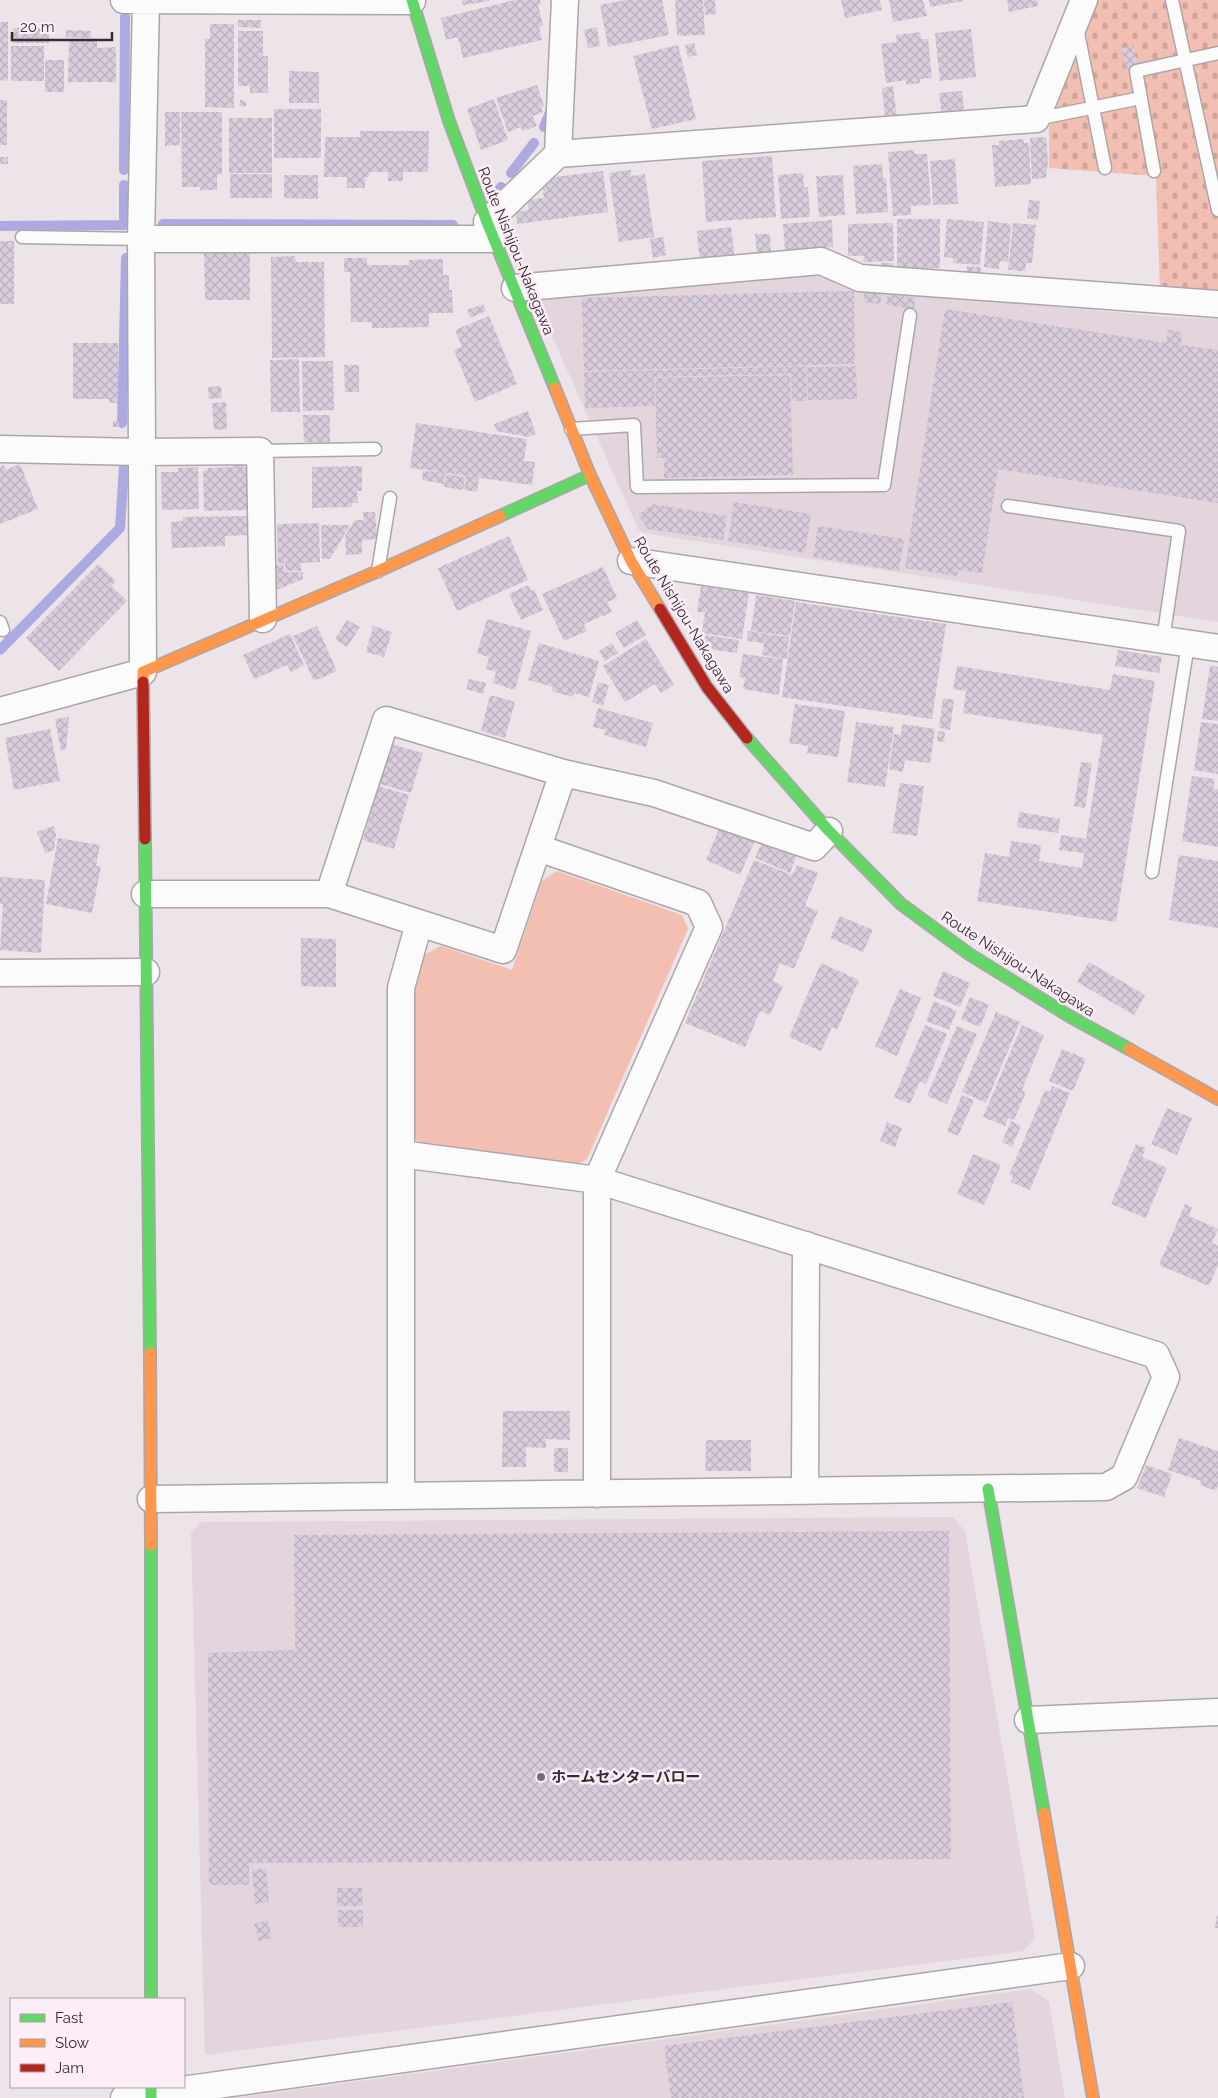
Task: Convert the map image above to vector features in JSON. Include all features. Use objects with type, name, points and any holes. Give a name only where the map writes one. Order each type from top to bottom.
[{"type":"street","points":[[124,0],[412,0]]},
{"type":"street","points":[[146,0],[141,452],[151,1500],[151,1998]]},
{"type":"street","name":"Route Nishijou-Nakagawa","points":[[412,0],[449,121],[490,230],[590,475],[631,561],[707,687],[760,755],[829,831],[901,904],[969,954],[1068,1016],[1218,1099]]},
{"type":"street","points":[[142,239],[490,230],[558,154],[565,0]]},
{"type":"street","points":[[558,154],[1036,119],[1080,11]]},
{"type":"street","points":[[515,288],[821,261],[860,278],[1218,304]]},
{"type":"street","points":[[0,449],[141,452],[260,451],[263,619]]},
{"type":"street","points":[[0,710],[144,672],[263,619],[378,571],[590,475]]},
{"type":"street","points":[[631,561],[1218,648]]},
{"type":"street","points":[[329,894],[386,720],[563,773],[654,793],[814,847],[829,831]]},
{"type":"street","points":[[145,894],[329,894],[503,950],[563,773]]},
{"type":"street","points":[[538,848],[698,902],[708,927],[596,1180],[597,1494]]},
{"type":"street","points":[[401,1496],[401,988],[419,923]]},
{"type":"street","points":[[0,973],[146,972]]},
{"type":"street","points":[[151,1500],[1106,1487],[1124,1477],[1166,1377],[1156,1356],[596,1180],[401,1154]]},
{"type":"street","points":[[805,1491],[806,1246]]},
{"type":"street","points":[[988,1489],[1093,2098]]},
{"type":"street","points":[[1028,1720],[1218,1712]]},
{"type":"street","points":[[124,2098],[1070,1966]]},
{"type":"lane","points":[[1172,0],[1218,210]]},
{"type":"lane","points":[[1080,11],[1092,108],[1105,168]]},
{"type":"lane","points":[[1154,171],[1136,71],[1218,53]]},
{"type":"lane","points":[[1036,119],[1141,98]]},
{"type":"lane","points":[[22,237],[142,239]]},
{"type":"lane","points":[[572,429],[634,425],[638,486],[884,485],[910,315]]},
{"type":"lane","points":[[260,451],[375,449]]},
{"type":"lane","points":[[378,571],[390,498]]},
{"type":"lane","points":[[1008,506],[1179,531],[1163,640]]},
{"type":"lane","points":[[1152,872],[1188,644]]},
{"type":"shaded area","points":[[819,269],[847,288],[1168,317],[1218,319],[1218,622],[643,533],[638,529],[535,298]]},
{"type":"shaded area","points":[[953,1517],[965,1531],[1035,1938],[1023,1951],[205,2055],[191,1532],[201,1522]]},
{"type":"shaded area","points":[[1031,1989],[1049,2001],[1065,2098],[236,2098]]},
{"type":"green space","points":[[1096,0],[1218,0],[1218,296],[1160,291],[1156,176],[1049,168],[1049,128]]},
{"type":"green space","points":[[557,871],[682,915],[688,929],[587,1159],[574,1167],[425,1149],[415,1139],[411,992],[424,955],[441,946],[512,970],[542,881]]},
{"type":"building","points":[[462,0],[489,0],[489,1],[463,5]]},
{"type":"building","points":[[515,0],[540,0],[541,4],[538,5],[543,26],[539,27],[542,40],[463,58],[458,37],[446,40],[441,18]]},
{"type":"building","points":[[626,0],[662,0],[669,35],[608,47],[600,5]]},
{"type":"building","points":[[675,0],[703,0],[705,35],[677,36]]},
{"type":"building","points":[[704,0],[715,0],[716,14],[705,15]]},
{"type":"building","points":[[841,0],[880,0],[882,10],[845,18]]},
{"type":"building","points":[[889,0],[923,0],[927,16],[893,22]]},
{"type":"building","points":[[929,0],[963,0],[963,1],[930,7]]},
{"type":"building","points":[[1007,0],[1037,0],[1038,6],[1009,12]]},
{"type":"building","points":[[238,20],[261,20],[261,28],[238,27]]},
{"type":"building","points":[[0,22],[8,22],[8,81],[0,80]]},
{"type":"building","points":[[210,24],[234,24],[234,108],[205,107],[205,39],[210,39]]},
{"type":"building","points":[[597,27],[600,46],[588,48],[584,30]]},
{"type":"building","points":[[13,28],[49,28],[49,43],[13,43]]},
{"type":"building","points":[[971,29],[976,77],[940,81],[935,33]]},
{"type":"building","points":[[66,30],[91,31],[91,38],[66,37]]},
{"type":"building","points":[[238,31],[263,31],[263,56],[268,56],[268,93],[250,93],[250,86],[238,86]]},
{"type":"building","points":[[920,32],[921,39],[928,39],[932,78],[920,79],[920,83],[906,85],[906,80],[886,83],[881,44],[897,42],[896,35]]},
{"type":"building","points":[[97,40],[97,48],[116,47],[116,82],[68,82],[69,41]]},
{"type":"building","points":[[694,43],[697,55],[688,57],[685,45]]},
{"type":"building","points":[[678,45],[696,119],[652,129],[633,56]]},
{"type":"building","points":[[11,46],[44,46],[44,81],[11,81]]},
{"type":"building","points":[[1134,46],[1138,66],[1126,69],[1122,48]]},
{"type":"building","points":[[45,60],[64,60],[64,92],[45,92]]},
{"type":"building","points":[[289,71],[319,72],[319,103],[289,103]]},
{"type":"building","points":[[537,85],[544,106],[541,107],[543,112],[533,116],[537,126],[522,131],[521,127],[508,132],[496,98]]},
{"type":"building","points":[[893,86],[897,118],[885,119],[882,88]]},
{"type":"building","points":[[962,91],[964,112],[942,115],[939,93]]},
{"type":"building","points":[[494,99],[508,140],[481,150],[467,109]]},
{"type":"building","points":[[0,100],[7,100],[7,145],[0,145]]},
{"type":"building","points":[[240,100],[246,101],[246,106],[239,106]]},
{"type":"building","points":[[274,109],[321,109],[321,158],[274,158]]},
{"type":"building","points":[[165,112],[180,112],[180,145],[165,146]]},
{"type":"building","points":[[181,112],[222,112],[222,175],[217,175],[217,190],[200,190],[200,187],[182,187]]},
{"type":"building","points":[[229,118],[272,118],[272,173],[229,173]]},
{"type":"building","points":[[360,131],[429,131],[428,172],[403,172],[403,181],[388,181],[388,172],[369,172],[369,177],[365,177],[365,188],[347,188],[347,177],[324,177],[325,137],[360,137]]},
{"type":"building","points":[[1046,137],[1048,161],[1046,178],[1032,179],[1030,138]]},
{"type":"building","points":[[1024,139],[1024,143],[1029,143],[1031,184],[995,187],[992,145],[999,145],[999,141]]},
{"type":"building","points":[[914,150],[914,154],[927,154],[931,205],[911,206],[911,215],[893,216],[888,152]]},
{"type":"building","points":[[772,156],[776,217],[706,222],[702,161]]},
{"type":"building","points":[[0,157],[8,157],[8,164],[0,164]]},
{"type":"building","points":[[955,159],[958,204],[933,205],[930,161]]},
{"type":"building","points":[[882,164],[883,178],[886,177],[888,212],[856,214],[853,166]]},
{"type":"building","points":[[631,170],[631,176],[645,174],[654,237],[619,242],[609,173]]},
{"type":"building","points":[[603,171],[608,212],[517,224],[516,212],[529,210],[527,200],[544,198],[542,184],[547,184],[547,178]]},
{"type":"building","points":[[803,173],[804,187],[808,187],[810,217],[781,219],[778,175]]},
{"type":"building","points":[[230,174],[272,174],[272,198],[230,198]]},
{"type":"building","points":[[284,175],[318,175],[318,199],[284,198]]},
{"type":"building","points":[[843,175],[845,215],[819,217],[816,176]]},
{"type":"building","points":[[1029,200],[1040,201],[1038,220],[1027,218]]},
{"type":"building","points":[[897,219],[940,219],[940,268],[897,269]]},
{"type":"building","points":[[947,219],[984,222],[980,265],[953,263],[953,258],[944,257]]},
{"type":"building","points":[[832,220],[833,247],[785,250],[783,224]]},
{"type":"building","points":[[988,221],[1011,224],[1008,262],[1000,261],[999,269],[984,267]]},
{"type":"building","points":[[893,223],[894,261],[863,262],[864,256],[848,256],[848,224]]},
{"type":"building","points":[[1013,223],[1036,225],[1032,263],[1026,263],[1025,271],[1008,270]]},
{"type":"building","points":[[731,227],[735,261],[700,265],[697,231]]},
{"type":"building","points":[[755,234],[770,234],[771,253],[757,254]]},
{"type":"building","points":[[663,237],[666,255],[653,258],[650,239]]},
{"type":"building","points":[[0,241],[14,241],[14,304],[0,304]]},
{"type":"building","points":[[204,253],[250,253],[250,300],[205,300]]},
{"type":"building","points":[[295,256],[296,262],[324,262],[325,357],[272,358],[271,257]]},
{"type":"building","points":[[344,258],[367,258],[367,265],[409,265],[409,260],[443,259],[443,275],[449,275],[449,290],[452,290],[453,313],[429,313],[429,327],[372,328],[372,322],[351,322],[350,272],[344,272]]},
{"type":"building","points":[[881,263],[893,263],[894,269],[881,269]]},
{"type":"building","points":[[967,266],[981,267],[980,278],[966,276]]},
{"type":"building","points":[[854,291],[855,364],[584,371],[582,298]]},
{"type":"building","points":[[865,291],[882,293],[880,304],[863,302]]},
{"type":"building","points":[[888,294],[915,298],[914,309],[886,305]]},
{"type":"building","points":[[483,304],[486,311],[470,318],[467,310]]},
{"type":"building","points":[[945,309],[1166,343],[1168,330],[1182,332],[1181,345],[1218,350],[1218,503],[998,469],[982,573],[958,570],[957,576],[905,568]]},
{"type":"building","points":[[489,316],[517,384],[475,402],[454,350],[462,347],[455,330]]},
{"type":"building","points":[[73,343],[118,343],[118,403],[110,403],[109,399],[73,399]]},
{"type":"building","points":[[299,359],[300,412],[271,412],[270,360]]},
{"type":"building","points":[[302,361],[333,361],[334,410],[303,411]]},
{"type":"building","points":[[344,365],[359,365],[359,392],[345,392]]},
{"type":"building","points":[[806,366],[807,401],[792,401],[791,374],[654,377],[655,406],[585,408],[584,372]]},
{"type":"building","points":[[856,366],[857,399],[808,400],[807,367]]},
{"type":"building","points":[[790,375],[793,475],[664,478],[664,458],[657,458],[655,378]]},
{"type":"building","points":[[221,386],[222,398],[209,399],[208,387]]},
{"type":"building","points":[[226,402],[227,429],[214,430],[212,403]]},
{"type":"building","points":[[528,411],[536,434],[528,437],[497,431],[494,424]]},
{"type":"building","points":[[303,415],[330,415],[330,442],[304,442]]},
{"type":"building","points":[[113,421],[119,421],[119,427],[113,427]]},
{"type":"building","points":[[416,423],[527,439],[524,461],[535,462],[532,485],[445,473],[444,484],[422,480],[423,471],[441,472],[410,468]]},
{"type":"building","points":[[234,463],[243,463],[243,467],[249,467],[250,510],[204,511],[203,471],[208,468],[234,467]]},
{"type":"building","points":[[20,464],[38,509],[0,524],[0,467],[4,465],[6,470]]},
{"type":"building","points":[[362,466],[362,491],[357,491],[358,503],[352,503],[352,507],[312,508],[312,467]]},
{"type":"building","points":[[198,467],[199,509],[162,510],[161,472],[178,472],[178,468]]},
{"type":"building","points":[[446,474],[465,477],[463,490],[444,487]]},
{"type":"building","points":[[466,476],[479,478],[477,492],[464,490]]},
{"type":"building","points":[[734,502],[811,514],[805,553],[728,541]]},
{"type":"building","points":[[652,504],[727,516],[723,540],[648,529],[638,515]]},
{"type":"building","points":[[363,512],[375,512],[377,539],[362,540],[362,554],[346,555],[345,536],[355,520],[364,520]]},
{"type":"building","points":[[247,516],[247,535],[225,536],[225,546],[172,548],[171,522],[183,521],[183,517]]},
{"type":"building","points":[[319,523],[320,562],[301,563],[301,571],[285,571],[285,563],[278,564],[277,524]]},
{"type":"building","points":[[321,525],[350,525],[330,559],[322,559]]},
{"type":"building","points":[[818,526],[904,539],[899,571],[813,557]]},
{"type":"building","points":[[509,536],[528,580],[457,611],[438,568]]},
{"type":"building","points":[[98,564],[116,581],[111,586],[127,601],[59,671],[26,638]]},
{"type":"building","points":[[284,564],[284,572],[303,572],[303,579],[274,591],[273,565]]},
{"type":"building","points":[[603,567],[617,598],[607,602],[612,612],[584,624],[587,631],[564,641],[542,594]]},
{"type":"building","points":[[528,585],[531,591],[534,589],[543,610],[521,620],[509,594]]},
{"type":"building","points":[[701,586],[749,593],[742,639],[702,633],[705,612],[697,612]]},
{"type":"building","points":[[756,595],[795,601],[790,636],[751,631]]},
{"type":"building","points":[[796,602],[946,624],[932,719],[782,697]]},
{"type":"building","points":[[487,619],[531,631],[515,690],[493,683],[496,672],[486,669],[489,657],[477,653]]},
{"type":"building","points":[[347,620],[360,627],[347,647],[335,639]]},
{"type":"building","points":[[637,620],[646,635],[624,648],[615,633]]},
{"type":"building","points":[[317,626],[337,671],[314,681],[293,636]]},
{"type":"building","points":[[373,626],[392,632],[384,657],[366,652]]},
{"type":"building","points":[[748,631],[789,637],[787,659],[762,655],[764,643],[747,641]]},
{"type":"building","points":[[290,634],[304,665],[291,672],[287,665],[254,679],[243,655]]},
{"type":"building","points":[[705,635],[739,640],[737,653],[714,650],[704,641]]},
{"type":"building","points":[[646,639],[674,685],[661,693],[655,684],[625,702],[603,666]]},
{"type":"building","points":[[539,643],[599,661],[589,697],[574,693],[572,697],[552,691],[553,687],[528,680]]},
{"type":"building","points":[[612,643],[618,653],[605,661],[599,651]]},
{"type":"building","points":[[1118,650],[1162,657],[1159,673],[1115,666]]},
{"type":"building","points":[[743,654],[783,659],[779,695],[743,689],[745,678],[739,677]]},
{"type":"building","points":[[957,666],[1110,690],[1113,674],[1155,681],[1116,922],[977,901],[985,853],[1009,857],[1011,841],[1041,845],[1039,861],[1082,868],[1084,853],[1059,850],[1061,835],[1086,839],[1103,735],[963,713],[966,691],[953,689]]},
{"type":"building","points":[[1210,666],[1218,667],[1218,721],[1202,719]]},
{"type":"building","points":[[469,679],[486,683],[483,694],[466,689]]},
{"type":"building","points":[[598,682],[609,685],[603,706],[592,702]]},
{"type":"building","points":[[490,695],[515,702],[505,738],[481,731]]},
{"type":"building","points":[[943,698],[954,700],[950,730],[939,728]]},
{"type":"building","points":[[795,704],[845,711],[838,757],[807,753],[808,746],[789,743]]},
{"type":"building","points":[[598,708],[653,723],[646,747],[604,735],[606,730],[593,727]]},
{"type":"building","points":[[69,717],[66,750],[61,751],[55,719]]},
{"type":"building","points":[[856,722],[894,727],[885,787],[847,782]]},
{"type":"building","points":[[1201,722],[1218,724],[1218,774],[1194,770]]},
{"type":"building","points":[[902,724],[935,729],[930,763],[905,760],[903,772],[889,769],[894,734],[901,735]]},
{"type":"building","points":[[50,729],[60,781],[14,790],[5,738]]},
{"type":"building","points":[[938,731],[945,732],[944,742],[937,741]]},
{"type":"building","points":[[391,744],[423,753],[411,793],[380,784]]},
{"type":"building","points":[[1081,762],[1092,763],[1085,808],[1074,806]]},
{"type":"building","points":[[1192,776],[1215,779],[1213,789],[1218,789],[1218,847],[1182,841]]},
{"type":"building","points":[[900,783],[924,786],[917,836],[892,833]]},
{"type":"building","points":[[379,786],[409,795],[394,849],[363,840]]},
{"type":"building","points":[[1019,812],[1060,819],[1058,833],[1017,827]]},
{"type":"building","points":[[721,824],[756,838],[740,875],[706,860]]},
{"type":"building","points":[[54,826],[56,834],[54,850],[45,853],[37,832]]},
{"type":"building","points":[[765,835],[799,849],[790,873],[755,858]]},
{"type":"building","points":[[58,838],[100,845],[96,866],[101,866],[92,913],[46,904]]},
{"type":"building","points":[[1179,855],[1218,861],[1218,928],[1169,920]]},
{"type":"building","points":[[754,860],[792,875],[797,865],[818,873],[805,906],[818,911],[794,969],[780,963],[773,981],[783,986],[770,1015],[760,1011],[745,1047],[685,1023]]},
{"type":"building","points":[[0,877],[45,880],[41,953],[0,950],[3,904],[0,904]]},
{"type":"building","points":[[840,916],[873,930],[863,952],[830,938]]},
{"type":"building","points":[[301,938],[336,939],[336,987],[301,986]]},
{"type":"building","points":[[1089,962],[1145,995],[1134,1015],[1077,982]]},
{"type":"building","points":[[821,963],[859,980],[837,1030],[832,1027],[821,1051],[789,1037]]},
{"type":"building","points":[[943,971],[970,983],[960,1007],[933,996]]},
{"type":"building","points":[[900,989],[921,998],[897,1056],[875,1046]]},
{"type":"building","points":[[970,997],[989,1005],[980,1027],[961,1019]]},
{"type":"building","points":[[934,1001],[957,1011],[949,1030],[926,1021]]},
{"type":"building","points":[[996,1012],[1020,1022],[986,1103],[962,1092]]},
{"type":"building","points":[[925,1025],[947,1034],[926,1084],[920,1081],[910,1104],[894,1097]]},
{"type":"building","points":[[1022,1025],[1044,1035],[1022,1090],[1026,1092],[1014,1120],[1008,1118],[1005,1126],[983,1117]]},
{"type":"building","points":[[957,1026],[977,1034],[947,1104],[927,1096]]},
{"type":"building","points":[[1062,1049],[1086,1059],[1073,1091],[1049,1081]]},
{"type":"building","points":[[1052,1086],[1070,1093],[1030,1190],[1011,1182],[1013,1176],[1009,1175],[1045,1090],[1050,1092]]},
{"type":"building","points":[[962,1095],[974,1100],[958,1136],[947,1131]]},
{"type":"building","points":[[1167,1108],[1192,1118],[1177,1155],[1151,1144]]},
{"type":"building","points":[[1011,1121],[1021,1126],[1012,1147],[1002,1142]]},
{"type":"building","points":[[887,1122],[902,1128],[895,1147],[880,1141]]},
{"type":"building","points":[[1136,1144],[1146,1148],[1142,1157],[1167,1168],[1146,1218],[1111,1204]]},
{"type":"building","points":[[973,1154],[1001,1165],[984,1205],[957,1194]]},
{"type":"building","points":[[1185,1204],[1192,1207],[1189,1216],[1218,1229],[1212,1243],[1218,1246],[1218,1264],[1209,1286],[1159,1265]]},
{"type":"building","points":[[503,1411],[570,1411],[570,1440],[546,1439],[546,1448],[526,1447],[526,1467],[502,1467]]},
{"type":"building","points":[[1179,1438],[1218,1451],[1218,1484],[1216,1491],[1200,1485],[1201,1481],[1168,1470]]},
{"type":"building","points":[[706,1440],[751,1440],[751,1471],[705,1471]]},
{"type":"building","points":[[554,1448],[568,1448],[568,1472],[554,1472]]},
{"type":"building","points":[[1146,1465],[1172,1474],[1164,1497],[1137,1488]]},
{"type":"building","points":[[949,1531],[951,1859],[249,1863],[249,1885],[209,1885],[208,1653],[295,1650],[294,1535]]},
{"type":"building","points":[[266,1868],[269,1902],[255,1904],[252,1870]]},
{"type":"building","points":[[337,1888],[362,1888],[363,1906],[337,1906]]},
{"type":"building","points":[[338,1910],[363,1910],[363,1927],[338,1927]]},
{"type":"building","points":[[1217,1915],[1218,1928],[1215,1928]]},
{"type":"building","points":[[267,1920],[272,1938],[259,1941],[254,1924]]},
{"type":"building","points":[[1012,2002],[1024,2098],[671,2098],[664,2046]]},
{"type":"waterway","points":[[124,170],[125,17]]},
{"type":"waterway","points":[[544,127],[551,110]]},
{"type":"waterway","points":[[511,173],[534,143]]},
{"type":"waterway","points":[[0,226],[124,225],[124,185]]},
{"type":"waterway","points":[[494,196],[501,187]]},
{"type":"waterway","points":[[163,224],[453,225]]},
{"type":"waterway","points":[[122,423],[126,258]]},
{"type":"waterway","points":[[0,650],[120,528],[124,466]]},
{"type":"traffic: fast","points":[[412,0],[449,121],[487,222],[555,388]]},
{"type":"traffic: fast","points":[[500,516],[590,475]]},
{"type":"traffic: fast","points":[[747,738],[829,831],[901,904],[969,954],[1069,1016],[1129,1049]]},
{"type":"traffic: fast","points":[[145,839],[150,1353]]},
{"type":"traffic: fast","points":[[988,1489],[1044,1813]]},
{"type":"traffic: fast","points":[[151,1545],[151,1998]]},
{"type":"traffic: fast","points":[[151,2088],[151,2098]]},
{"type":"traffic: slow","points":[[555,388],[590,475],[631,561],[660,609]]},
{"type":"traffic: slow","points":[[143,682],[143,672],[378,571],[500,516]]},
{"type":"traffic: slow","points":[[1129,1049],[1218,1099]]},
{"type":"traffic: slow","points":[[150,1353],[151,1545]]},
{"type":"traffic: slow","points":[[1044,1813],[1093,2098]]},
{"type":"traffic: jam","points":[[660,609],[707,687],[747,738]]},
{"type":"traffic: jam","points":[[143,682],[145,839]]},
{"type":"place","name":"ホームセンターバロー","points":[[541,1777]]}]
